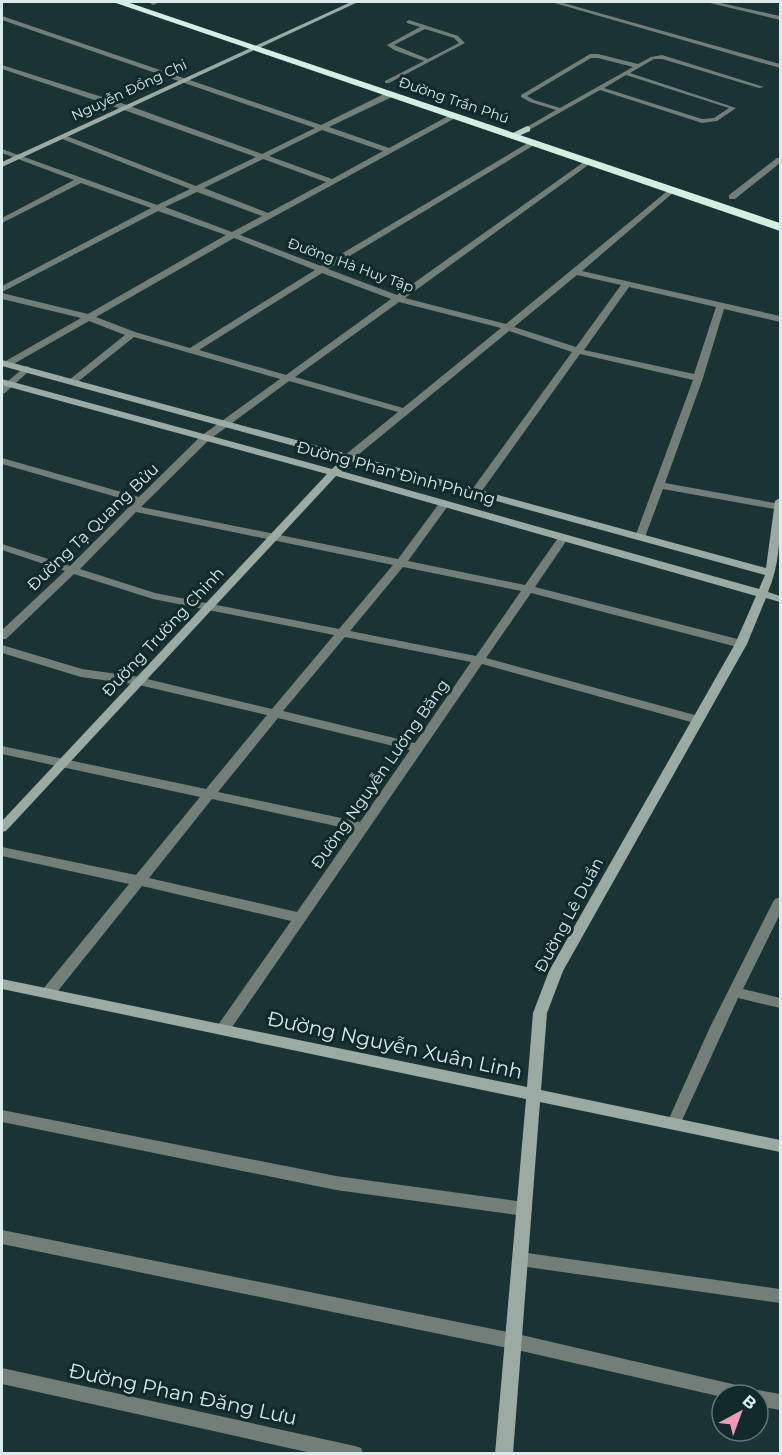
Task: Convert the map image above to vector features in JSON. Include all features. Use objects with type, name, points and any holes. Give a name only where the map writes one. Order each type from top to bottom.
[{"type":"highway","name":"Đường Trần Phú","points":[[118,2],[780,227]]},
{"type":"highway","name":"Đường Trần Phú","points":[[153,2],[689,183]]},
{"type":"main road","points":[[512,136],[526,129]]},
{"type":"street","name":"Nguyễn Đổng Chi","points":[[2,165],[351,2]]},
{"type":"street","points":[[554,2],[780,66]]},
{"type":"street","points":[[710,2],[780,18]]},
{"type":"street","points":[[740,9],[750,2]]},
{"type":"street","points":[[2,18],[390,151]]},
{"type":"street","points":[[2,67],[124,107],[333,182]]},
{"type":"street","points":[[2,289],[157,208],[391,94]]},
{"type":"street","points":[[4,363],[455,116]]},
{"type":"street","points":[[61,136],[269,216]]},
{"type":"street","points":[[193,350],[532,142]]},
{"type":"street","name":"Đường Hà Huy Tập","points":[[2,151],[396,298],[506,327],[578,351],[698,378]]},
{"type":"street","points":[[732,197],[780,160]]},
{"type":"street","name":"Đường Tạ Quang Bửu","points":[[2,636],[205,438],[588,161]]},
{"type":"street","points":[[2,222],[80,180]]},
{"type":"street","points":[[350,458],[671,190]]},
{"type":"street","points":[[575,272],[780,319]]},
{"type":"street","points":[[475,493],[626,285]]},
{"type":"street","points":[[2,296],[88,317],[132,334],[193,350],[285,380],[404,411]]},
{"type":"street","points":[[640,537],[698,378],[721,305]]},
{"type":"street","points":[[72,382],[132,334]]},
{"type":"street","name":"Đường Phan Đình Phùng","points":[[4,363],[771,573]]},
{"type":"street","points":[[4,386],[26,369]]},
{"type":"street","name":"Đường Phan Đình Phùng","points":[[4,386],[445,503],[780,599]]},
{"type":"street","name":"Đường Trường Chinh","points":[[2,828],[350,458]]},
{"type":"street","points":[[2,460],[138,505],[273,539],[528,590],[741,644]]},
{"type":"street","points":[[659,485],[780,504]]},
{"type":"street","points":[[48,993],[276,712],[400,564],[445,503]]},
{"type":"street","name":"Đường Lê Duẩn","points":[[504,1454],[540,1013],[556,971],[741,644],[771,573],[780,504]]},
{"type":"street","name":"Đường Nguyễn Lương Băng","points":[[223,1029],[564,537]]},
{"type":"street","points":[[2,547],[153,596],[479,660],[698,720]]},
{"type":"street","points":[[2,650],[81,673],[139,681],[276,712],[418,748]]},
{"type":"street","points":[[2,750],[363,827]]},
{"type":"street","points":[[2,852],[300,918]]},
{"type":"street","points":[[674,1123],[734,992],[780,902]]},
{"type":"street","name":"Đường Nguyễn Xuân Linh","points":[[2,984],[780,1146]]},
{"type":"street","points":[[734,992],[780,1004]]},
{"type":"street","points":[[2,1116],[336,1183],[524,1209]]},
{"type":"street","points":[[2,1237],[513,1341],[710,1387]]},
{"type":"street","points":[[520,1259],[780,1296]]},
{"type":"street","name":"Đường Phan Đăng Lưu","points":[[2,1376],[355,1454]]},
{"type":"lane","points":[[387,82],[462,43],[456,37],[409,22]]},
{"type":"lane","points":[[424,27],[390,45],[429,61]]},
{"type":"lane","points":[[560,110],[523,96],[590,56],[637,66]]},
{"type":"lane","points":[[526,129],[652,57],[662,57],[762,87]]},
{"type":"lane","points":[[598,88],[702,122],[715,120],[733,108],[625,73]]}]
